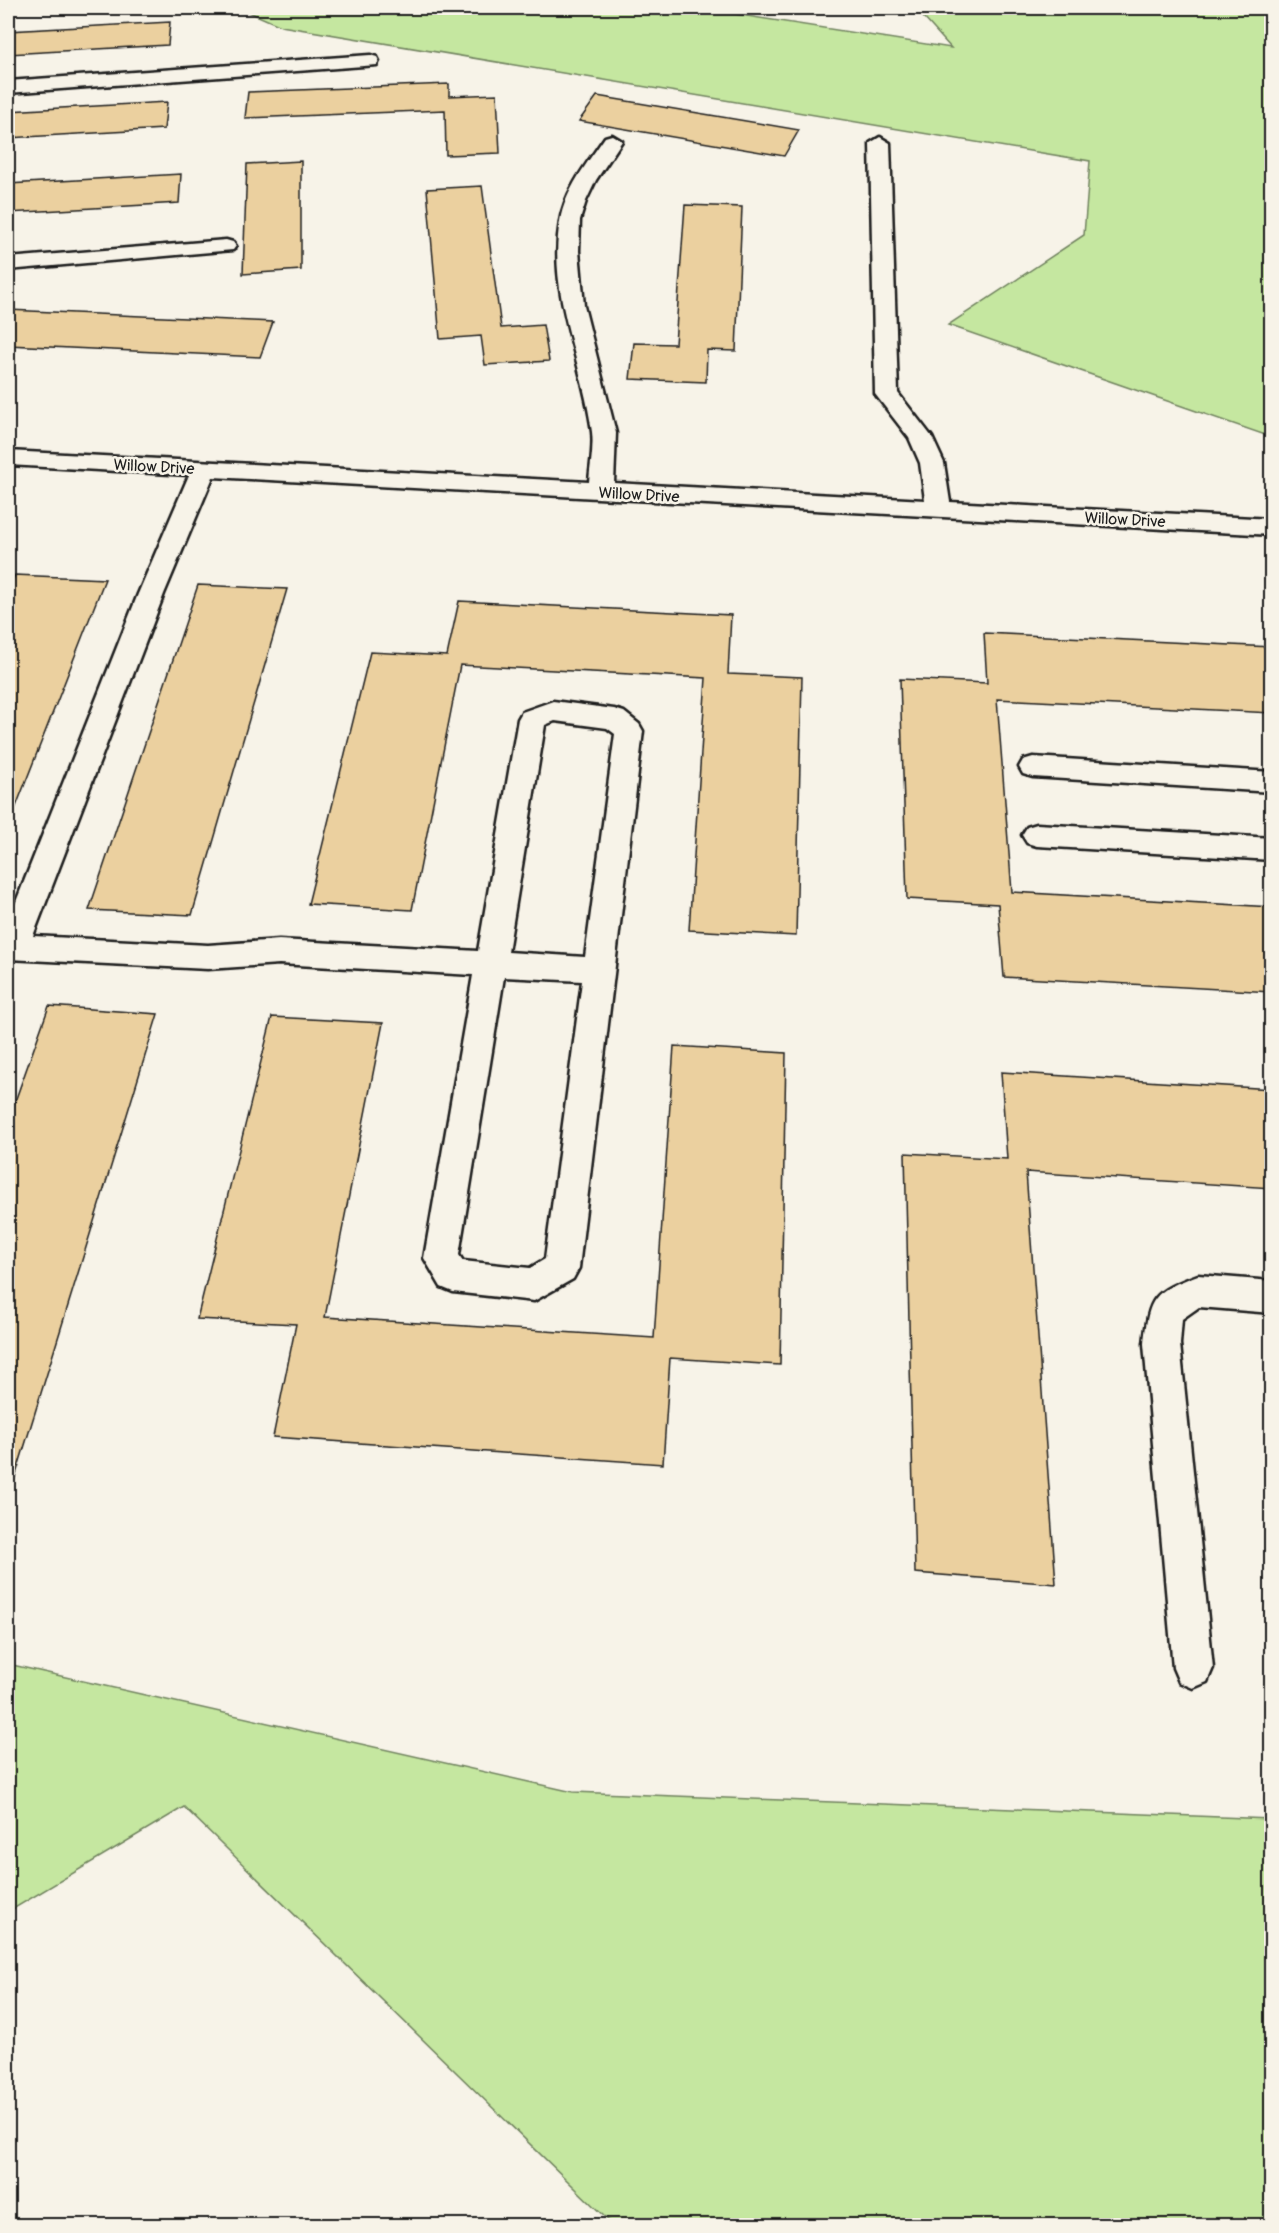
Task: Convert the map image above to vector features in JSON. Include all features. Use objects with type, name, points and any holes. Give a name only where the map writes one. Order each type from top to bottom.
[{"type":"street","points":[[8,87],[370,61]]},
{"type":"street","points":[[602,492],[604,433],[573,306],[568,251],[570,220],[576,201],[586,180],[612,141]]},
{"type":"street","points":[[880,143],[887,394],[920,437],[932,463],[939,509]]},
{"type":"street","points":[[8,264],[226,246]]},
{"type":"street","name":"Willow Drive","points":[[8,458],[1272,527]]},
{"type":"street","points":[[204,469],[151,594],[10,947],[208,957],[279,952],[599,970]]},
{"type":"street","points":[[553,711],[614,719],[630,731],[599,970],[561,1268],[534,1285],[453,1276],[441,1257],[532,719],[553,711]]},
{"type":"street","points":[[1033,767],[1272,782]]},
{"type":"street","points":[[1037,835],[1272,849]]},
{"type":"street","points":[[1193,1668],[1162,1344],[1165,1311],[1182,1298],[1198,1291],[1272,1297]]},
{"type":"green space","points":[[240,8],[696,8],[951,48],[915,8],[1271,8],[1271,437],[948,325],[1084,235],[1090,161],[281,26]]},
{"type":"green space","points":[[8,1664],[573,1792],[1271,1819],[1271,2225],[613,2225],[184,1807],[8,1912]]},
{"type":"building","points":[[170,22],[168,45],[8,54],[8,31]]},
{"type":"building","points":[[449,84],[449,96],[497,94],[500,153],[446,155],[445,110],[245,118],[248,92]]},
{"type":"building","points":[[597,96],[799,130],[784,156],[579,121]]},
{"type":"building","points":[[167,102],[164,129],[8,138],[8,111]]},
{"type":"building","points":[[301,161],[301,270],[243,274],[247,164]]},
{"type":"building","points":[[181,174],[179,203],[8,213],[8,184]]},
{"type":"building","points":[[482,186],[501,328],[543,325],[549,361],[485,365],[481,336],[440,339],[427,189]]},
{"type":"building","points":[[685,205],[742,207],[736,351],[707,350],[706,382],[630,379],[634,343],[675,344]]},
{"type":"building","points":[[8,310],[273,322],[260,357],[8,345]]},
{"type":"building","points":[[15,575],[105,579],[8,827],[8,591]]},
{"type":"building","points":[[198,585],[287,589],[192,915],[89,910]]},
{"type":"building","points":[[459,601],[731,615],[728,674],[802,677],[796,936],[689,930],[706,678],[460,665],[412,910],[308,904],[370,652],[447,656]]},
{"type":"building","points":[[984,633],[1272,647],[1272,713],[997,699],[1012,892],[1272,907],[1272,992],[1004,977],[998,904],[907,899],[900,679],[987,683]]},
{"type":"building","points":[[49,1006],[158,1014],[8,1500],[8,1121]]},
{"type":"building","points":[[272,1017],[383,1023],[325,1317],[654,1338],[674,1046],[786,1053],[780,1365],[670,1358],[663,1464],[273,1437],[296,1324],[197,1319]]},
{"type":"building","points":[[1001,1072],[1272,1089],[1272,1188],[1026,1172],[1056,1584],[915,1573],[905,1153],[1007,1159]]}]
